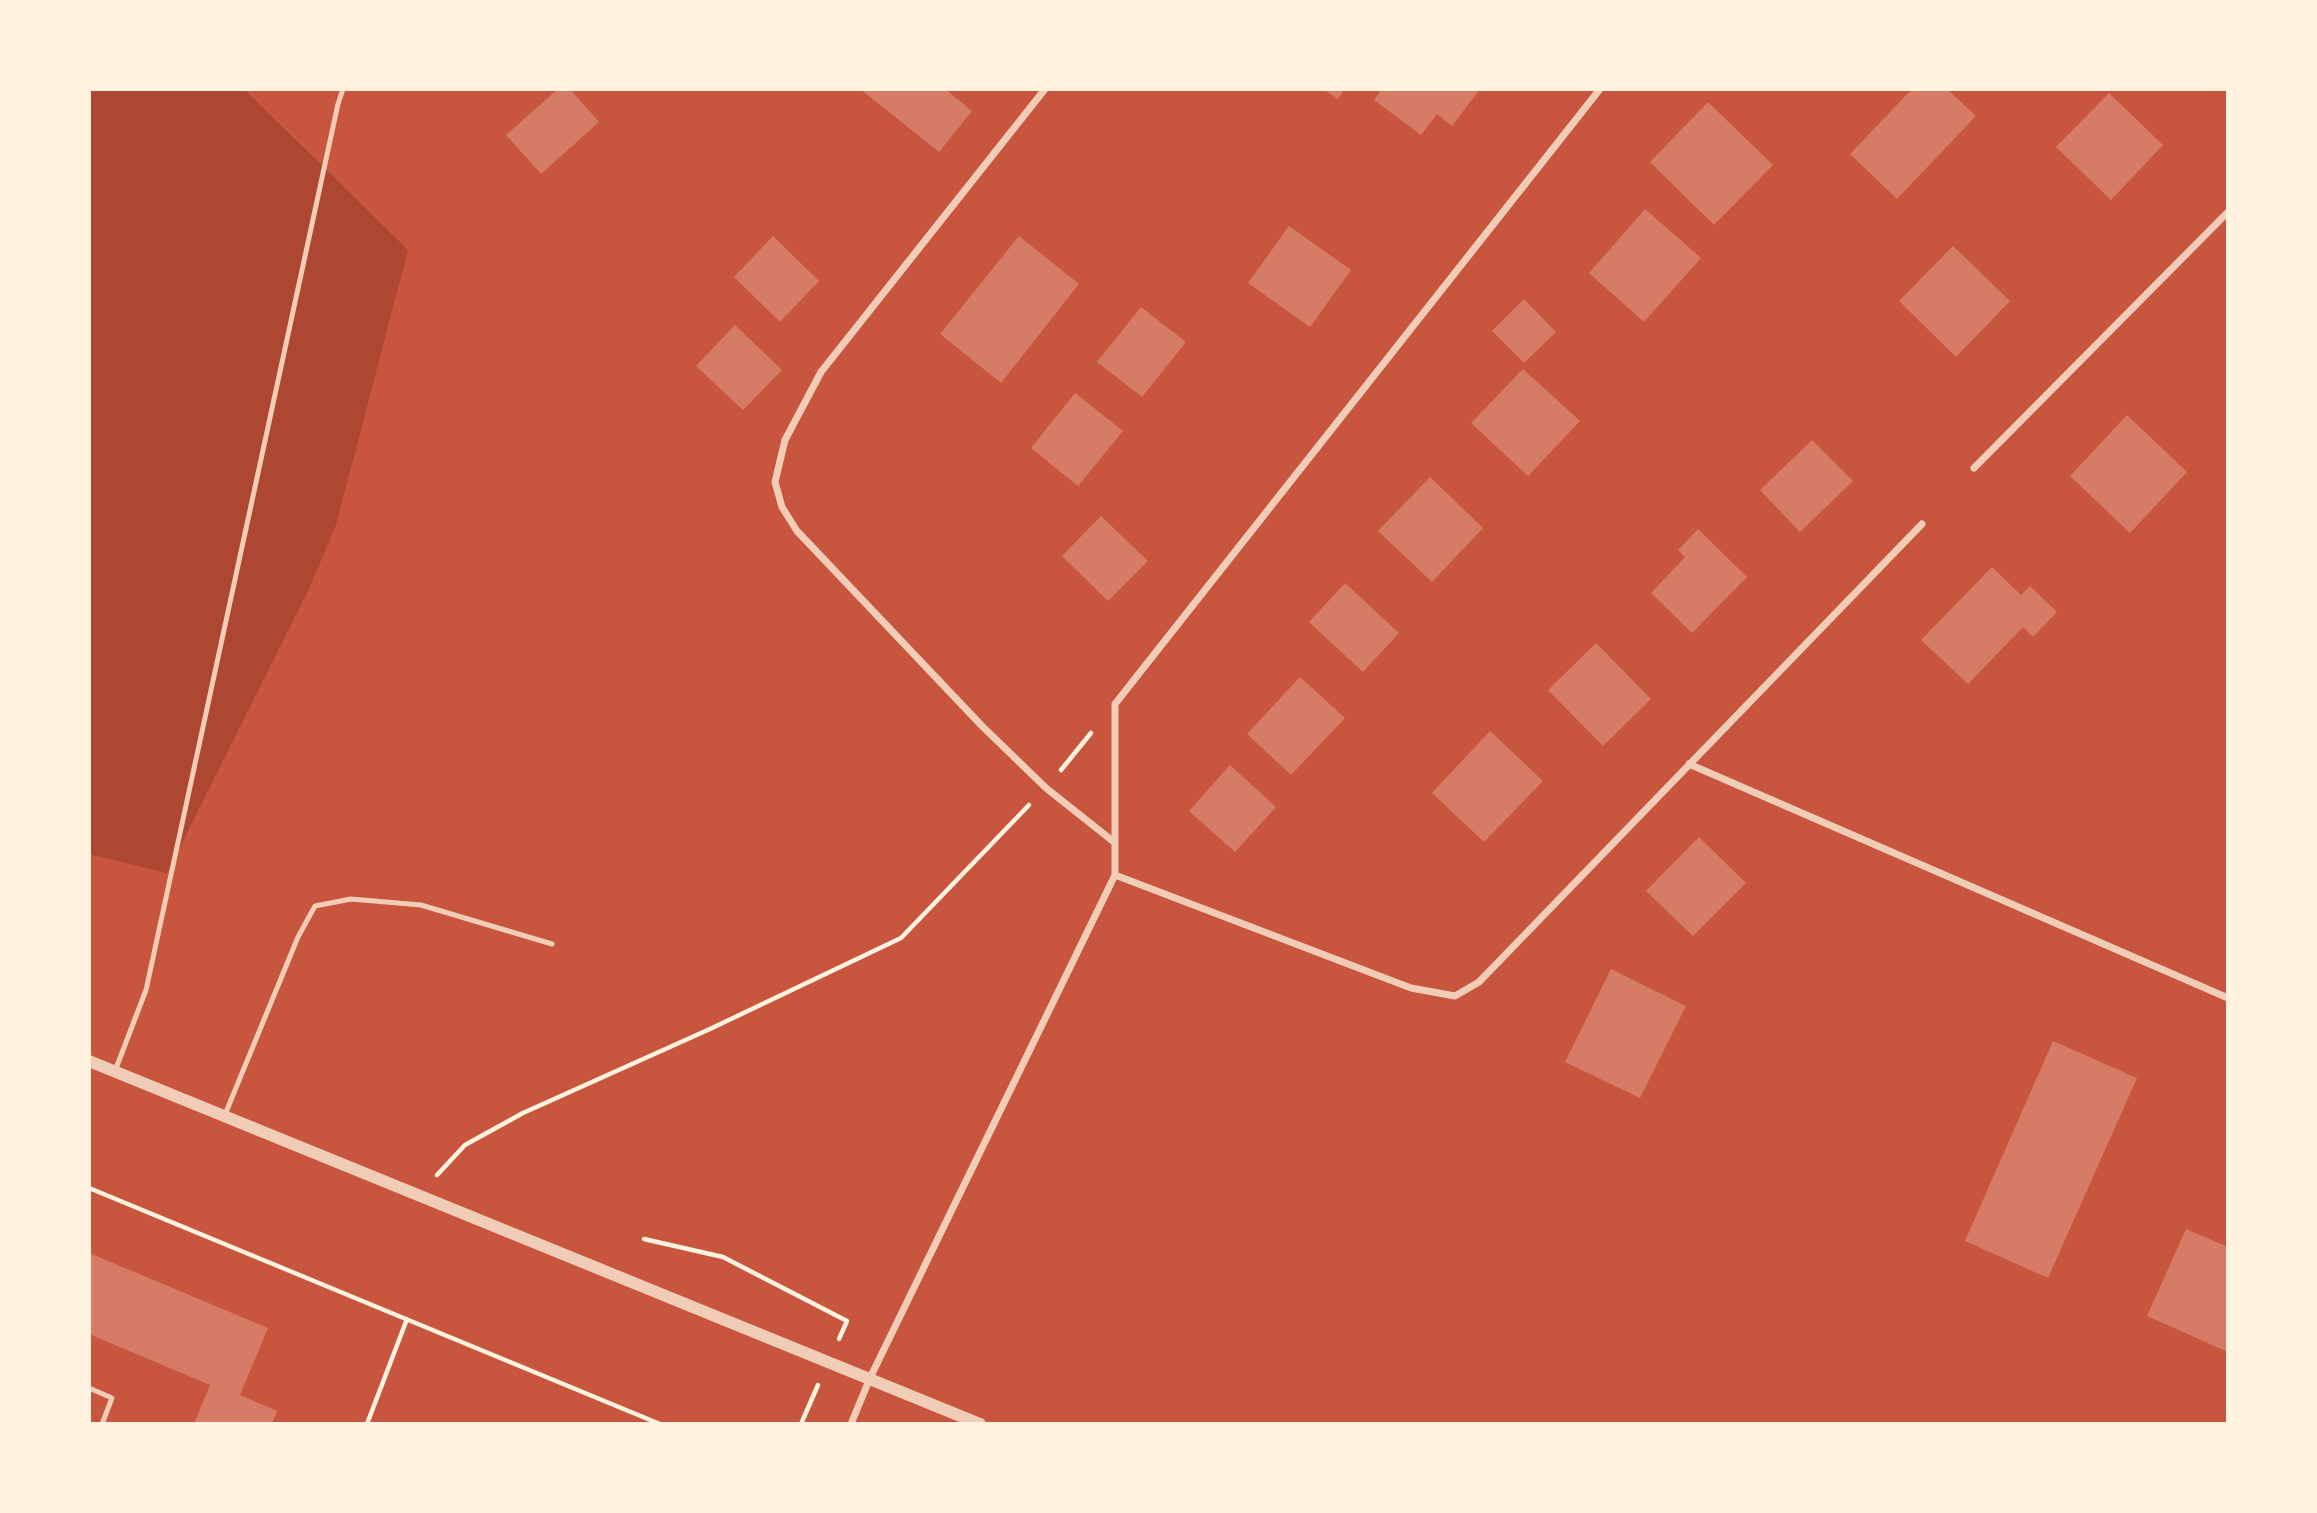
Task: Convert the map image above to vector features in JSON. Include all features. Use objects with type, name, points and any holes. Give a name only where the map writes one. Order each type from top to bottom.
[{"type":"street","points":[[1045,89],[821,372],[785,440],[775,482],[782,508],[797,531],[982,726],[1046,788],[1114,842]]},
{"type":"street","points":[[851,1424],[870,1378],[1115,875],[1115,704],[1600,89]]},
{"type":"street","points":[[1974,468],[2228,212]]},
{"type":"street","points":[[1115,875],[1412,988],[1455,996],[1479,982],[1922,524]]},
{"type":"street","points":[[1689,764],[2228,998]]},
{"type":"street","points":[[89,1060],[980,1424]]},
{"type":"lane","points":[[115,1071],[146,990],[343,89]]},
{"type":"lane","points":[[224,1117],[298,937],[315,906],[351,899],[421,905],[552,944]]},
{"type":"lane","points":[[89,1388],[113,1398],[102,1424]]},
{"type":"path","points":[[417,1196],[465,1145],[523,1113],[710,1029],[901,938],[1046,788],[1115,704]]},
{"type":"path","points":[[89,1188],[660,1424]]},
{"type":"path","points":[[644,1239],[723,1257],[847,1321],[801,1424]]},
{"type":"path","points":[[367,1424],[407,1319]]},
{"type":"shaded area","points":[[89,89],[244,89],[408,250],[336,525],[308,591],[167,873],[89,854]]},
{"type":"building","points":[[558,89],[570,89],[599,122],[541,174],[506,135]]},
{"type":"building","points":[[860,89],[945,89],[972,111],[939,152]]},
{"type":"building","points":[[1323,89],[1344,89],[1338,99]]},
{"type":"building","points":[[1382,89],[1480,89],[1452,126],[1437,114],[1421,135],[1374,100]]},
{"type":"building","points":[[1912,89],[1947,89],[1976,116],[1897,199],[1850,154]]},
{"type":"building","points":[[2109,93],[2163,145],[2111,200],[2056,147]]},
{"type":"building","points":[[1708,102],[1773,165],[1714,225],[1650,162]]},
{"type":"building","points":[[1645,209],[1701,258],[1644,322],[1589,273]]},
{"type":"building","points":[[1289,226],[1351,270],[1310,327],[1248,283]]},
{"type":"building","points":[[773,236],[819,281],[780,322],[734,277]]},
{"type":"building","points":[[1019,236],[1079,284],[1001,383],[940,334]]},
{"type":"building","points":[[1953,246],[2010,301],[1956,357],[1899,301]]},
{"type":"building","points":[[1524,299],[1556,332],[1524,363],[1492,331]]},
{"type":"building","points":[[1141,307],[1186,342],[1142,397],[1097,362]]},
{"type":"building","points":[[735,325],[782,370],[743,410],[696,366]]},
{"type":"building","points":[[1523,369],[1580,421],[1528,476],[1471,423]]},
{"type":"building","points":[[1075,393],[1123,431],[1078,486],[1031,448]]},
{"type":"building","points":[[2127,415],[2187,472],[2130,533],[2070,476]]},
{"type":"building","points":[[1812,440],[1853,481],[1800,532],[1760,490]]},
{"type":"building","points":[[1430,477],[1483,528],[1432,582],[1378,531]]},
{"type":"building","points":[[1101,516],[1148,561],[1108,601],[1062,556]]},
{"type":"building","points":[[1698,529],[1747,577],[1692,633],[1651,593],[1685,557],[1678,550]]},
{"type":"building","points":[[1992,567],[2021,595],[2030,586],[2057,612],[2033,637],[2023,627],[1968,684],[1921,640]]},
{"type":"building","points":[[1345,583],[1399,633],[1363,672],[1309,622]]},
{"type":"building","points":[[1596,643],[1651,699],[1603,746],[1548,690]]},
{"type":"building","points":[[1300,677],[1345,718],[1291,775],[1247,734]]},
{"type":"building","points":[[1490,731],[1543,781],[1484,842],[1432,793]]},
{"type":"building","points":[[1230,765],[1276,807],[1235,852],[1189,811]]},
{"type":"building","points":[[1699,837],[1746,883],[1693,936],[1646,891]]},
{"type":"building","points":[[1611,969],[1686,1006],[1640,1098],[1565,1062]]},
{"type":"building","points":[[2053,1041],[2137,1078],[2048,1278],[1965,1241]]},
{"type":"building","points":[[2186,1229],[2228,1247],[2228,1352],[2147,1316]]},
{"type":"building","points":[[89,1253],[268,1328],[240,1395],[277,1411],[272,1424],[194,1424],[210,1385],[89,1334]]}]
